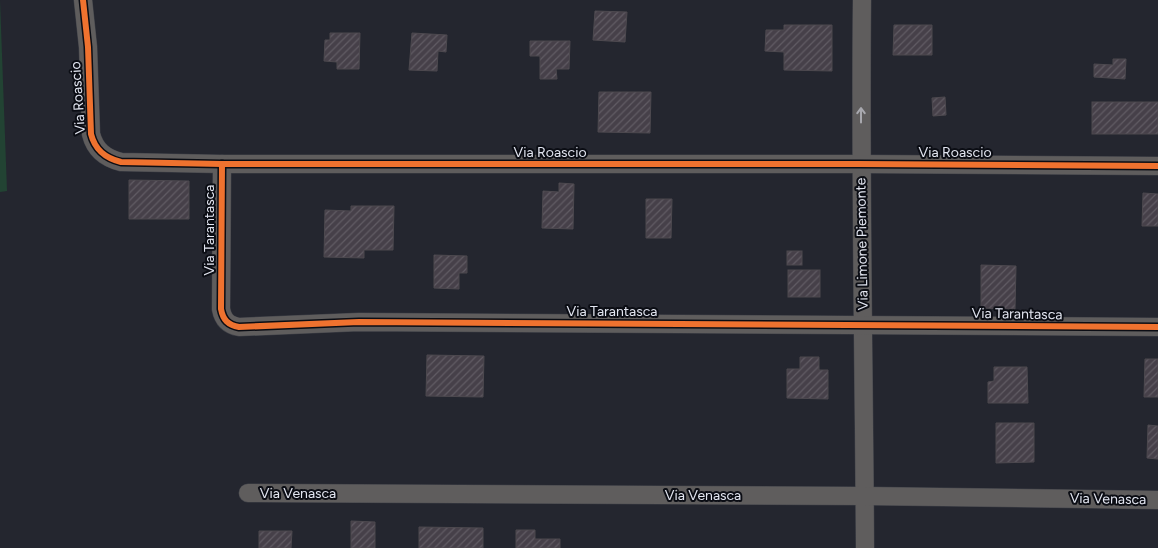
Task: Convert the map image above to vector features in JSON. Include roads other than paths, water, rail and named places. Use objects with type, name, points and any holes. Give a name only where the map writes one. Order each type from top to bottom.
[{"type":"street","name":"Via Roascio","points":[[83,0],[88,47],[90,126],[93,139],[98,149],[107,158],[128,164],[1158,166]]},
{"type":"street","name":"Via Limone Piemonte","points":[[862,0],[860,164],[864,325],[865,548]]},
{"type":"street","name":"Via Tarantasca","points":[[222,164],[220,304],[224,318],[228,324],[235,327],[359,322],[1158,327]]},
{"type":"street","name":"Via Venasca","points":[[248,492],[1158,500]]}]
